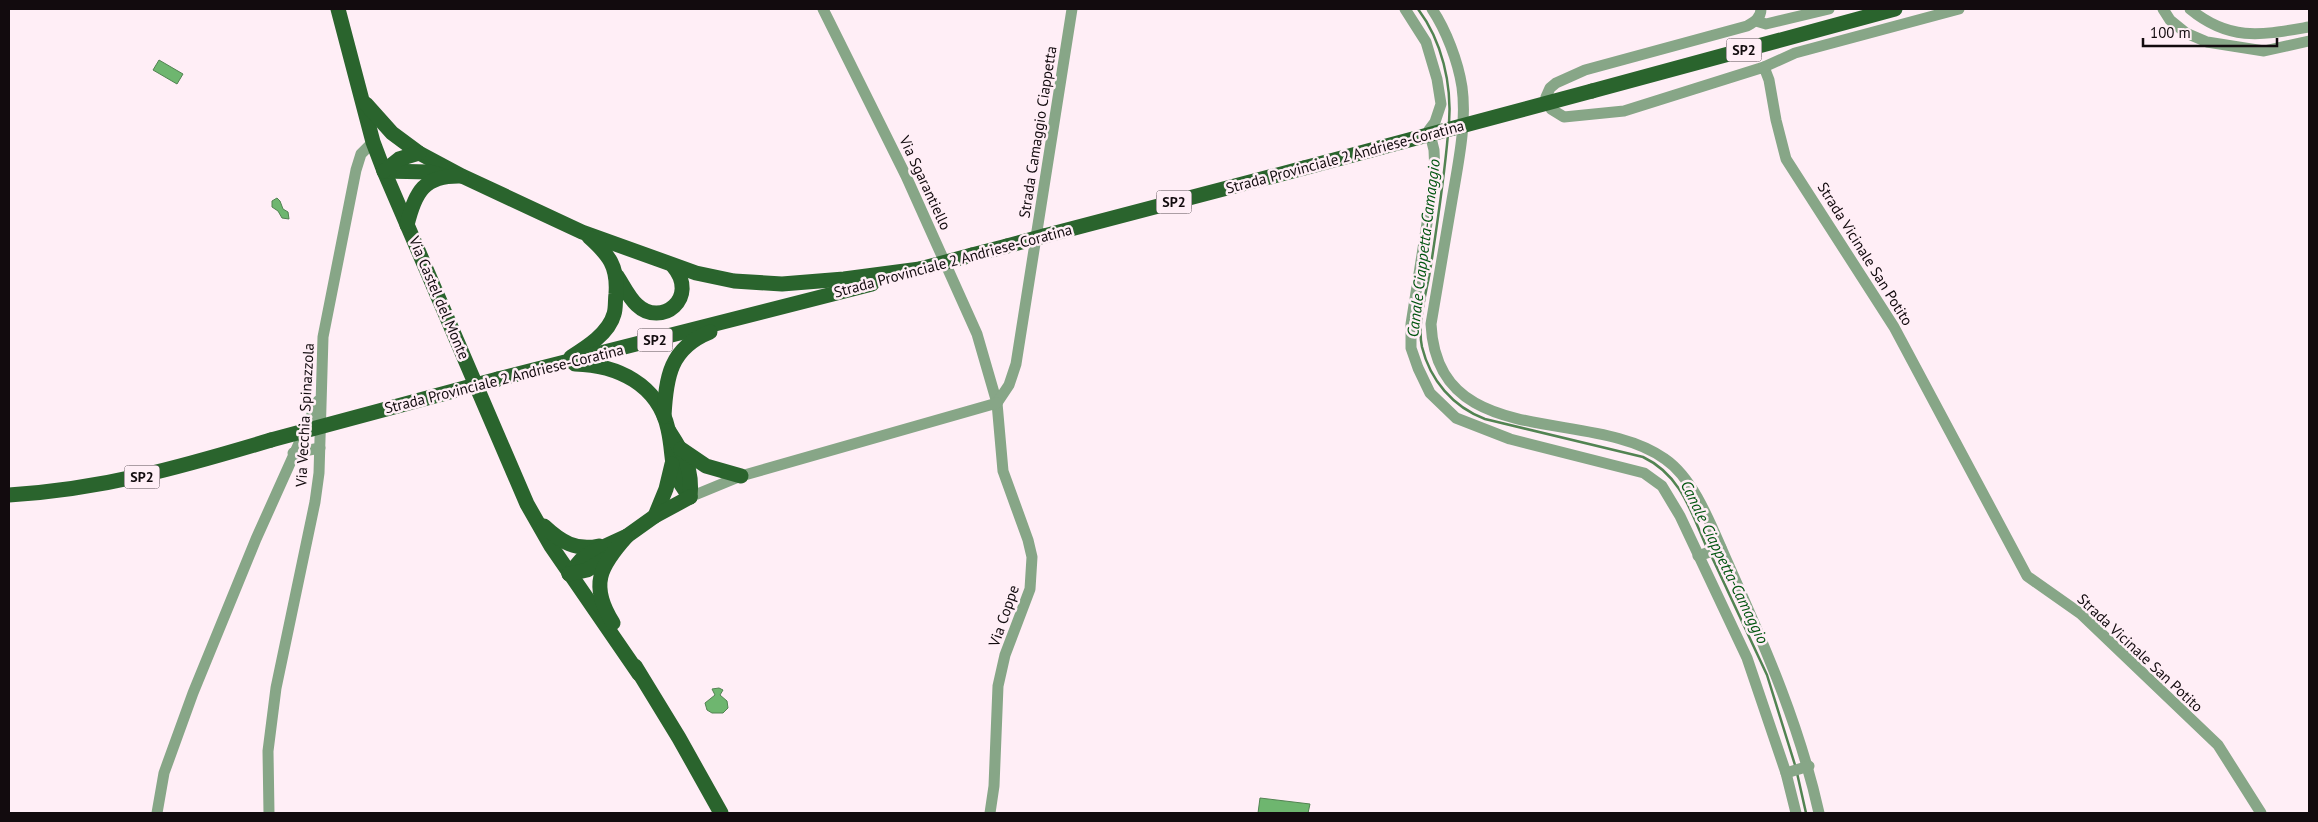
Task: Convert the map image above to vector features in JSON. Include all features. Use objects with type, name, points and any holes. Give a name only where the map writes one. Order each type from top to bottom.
[{"type":"main road","name":"Via Castel del Monte","points":[[338,9],[373,142],[384,171],[535,518],[569,574],[639,674]]},
{"type":"main road","name":"Strada Provinciale 2 Andriese-Coratina","points":[[9,495],[66,490],[144,476],[498,379],[880,282],[972,255],[1895,9]]},
{"type":"main road","points":[[360,96],[376,118],[392,133],[419,152],[462,176],[582,232],[639,251],[673,266],[734,281],[782,284],[920,270]]},
{"type":"main road","points":[[384,171],[399,159],[419,152]]},
{"type":"main road","points":[[384,171],[429,172],[445,176],[462,176]]},
{"type":"main road","points":[[407,225],[413,202],[419,192],[426,185],[445,176]]},
{"type":"main road","points":[[582,232],[601,248],[611,261],[617,276],[637,305],[650,313],[665,312],[676,305],[683,289],[680,274],[673,266]]},
{"type":"main road","points":[[558,364],[582,350],[601,335],[614,314],[617,276]]},
{"type":"main road","points":[[690,497],[679,483],[672,464],[667,423],[666,383],[676,358],[695,338],[750,315]]},
{"type":"main road","points":[[558,364],[586,364],[608,368],[634,379],[648,389],[681,449],[692,479],[690,497]]},
{"type":"main road","points":[[681,449],[706,466],[741,476]]},
{"type":"main road","points":[[655,516],[666,489],[672,464]]},
{"type":"main road","points":[[569,574],[581,560],[608,551],[655,516],[690,497]]},
{"type":"main road","points":[[535,518],[555,536],[569,545],[608,551]]},
{"type":"main road","points":[[608,551],[600,578],[601,598],[639,674],[679,738],[721,813]]},
{"type":"street","name":"Via Sgarantiello","points":[[823,9],[906,176],[977,334],[997,403]]},
{"type":"street","name":"Strada Camaggio Ciappetta","points":[[997,403],[1009,385],[1016,364],[1072,9]]},
{"type":"street","points":[[1405,9],[1426,42],[1441,104],[1435,122],[1429,130],[1434,150],[1435,173],[1426,220],[1411,324],[1411,348],[1430,393],[1456,418],[1510,439],[1644,472],[1662,486],[1680,516],[1747,658],[1786,773],[1796,813]]},
{"type":"street","points":[[1432,9],[1440,21],[1451,51],[1462,85],[1464,106],[1458,163],[1431,324],[1432,344],[1438,362],[1454,386],[1465,397],[1480,407],[1516,418],[1640,443],[1667,460],[1692,488],[1721,548],[1776,674],[1809,766],[1819,813]]},
{"type":"street","points":[[1761,9],[1761,14],[1756,21],[1730,31],[1586,70],[1556,83],[1550,88],[1546,97],[1551,109],[1564,117],[1624,111],[1764,67],[1795,53],[1959,9]]},
{"type":"street","points":[[1756,21],[1766,24],[1829,9]]},
{"type":"street","points":[[2163,9],[2170,20],[2186,33],[2207,42],[2264,51],[2309,41]]},
{"type":"street","points":[[2190,9],[2203,20],[2228,31],[2264,34],[2309,27]]},
{"type":"street","name":"Strada Vicinale San Potito","points":[[1764,67],[1769,80],[1776,120],[1786,159],[1894,327],[2027,576],[2081,614],[2218,745],[2260,813]]},
{"type":"street","name":"Via Vecchia Spinazzola","points":[[269,813],[268,751],[276,688],[314,502],[320,448],[320,396],[324,337],[356,170],[361,154],[373,142]]},
{"type":"street","points":[[1426,220],[1448,224]]},
{"type":"street","points":[[157,813],[164,772],[193,693],[320,396]]},
{"type":"street","points":[[690,497],[741,476],[997,403]]},
{"type":"street","name":"Via Coppe","points":[[990,813],[994,786],[998,686],[1005,655],[1024,609],[1032,574],[1028,540],[1002,471],[997,403]]},
{"type":"street","points":[[1510,439],[1516,418]]},
{"type":"street","points":[[294,453],[320,448]]},
{"type":"street","points":[[1698,556],[1721,548]]},
{"type":"street","points":[[1786,773],[1809,766]]},
{"type":"shaded area","points":[[159,60],[183,74],[177,84],[153,70]]},
{"type":"shaded area","points":[[277,198],[283,209],[288,212],[289,219],[282,218],[278,211],[272,207],[272,201]]},
{"type":"shaded area","points":[[719,688],[723,690],[720,695],[727,701],[728,708],[723,713],[712,713],[707,710],[705,703],[715,695],[712,689]]},
{"type":"shaded area","points":[[1260,798],[1310,804],[1308,813],[1258,813]]},
{"type":"waterway","name":"Canale Ciappetta-Camaggio","points":[[1418,9],[1433,35],[1444,64],[1449,94],[1449,124]]},
{"type":"waterway","name":"Canale Ciappetta-Camaggio","points":[[1448,134],[1438,220],[1421,329],[1422,347],[1437,381],[1453,400],[1473,414],[1485,419],[1643,457],[1656,465],[1676,484],[1690,508],[1707,548]]},
{"type":"waterway","name":"Canale Ciappetta-Camaggio","points":[[1711,555],[1767,675],[1795,765]]},
{"type":"waterway","name":"Canale Ciappetta-Camaggio","points":[[1797,773],[1806,813]]}]
